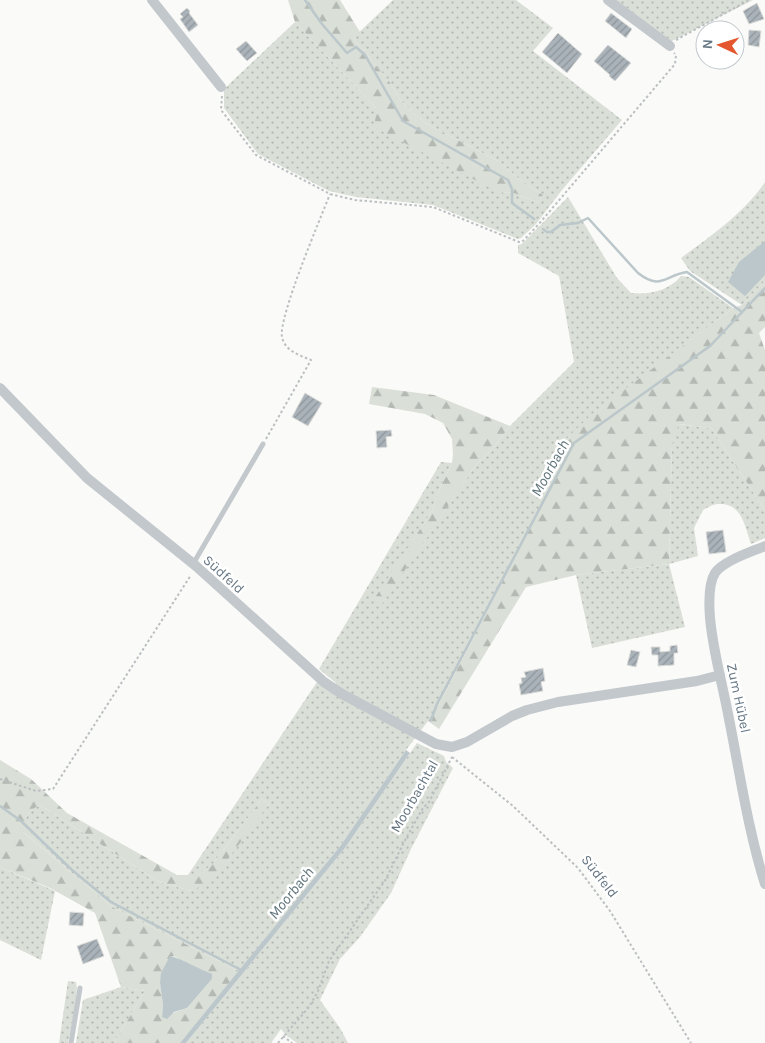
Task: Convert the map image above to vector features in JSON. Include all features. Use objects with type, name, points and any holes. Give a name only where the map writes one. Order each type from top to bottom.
[{"type":"street","points":[[152,0],[220,87]]},
{"type":"street","points":[[608,0],[670,46]]},
{"type":"street","name":"Südfeld","points":[[0,388],[87,478],[194,565],[324,682],[342,694],[452,752]]},
{"type":"street","name":"Zum Hübel","points":[[765,546],[721,566],[714,574],[710,616],[714,648],[755,852],[765,884]]},
{"type":"street","points":[[452,752],[512,716],[542,706],[579,698],[698,681],[720,676]]},
{"type":"lane","points":[[194,565],[263,444]]},
{"type":"lane","points":[[71,1043],[80,988]]},
{"type":"path","points":[[220,87],[222,95],[221,110],[256,155],[330,194],[355,200],[433,207],[522,242],[675,64],[676,55],[670,46],[678,39],[749,0]]},
{"type":"path","points":[[263,444],[311,360],[296,354],[286,347],[282,336],[282,328],[303,263],[330,194]]},
{"type":"path","points":[[0,779],[36,791],[53,789],[194,565]]},
{"type":"path","name":"Moorbachtal","points":[[278,1043],[282,1036],[309,1007],[318,991],[329,961],[386,879],[404,842],[423,808],[429,802],[452,752]]},
{"type":"path","name":"Südfeld","points":[[452,752],[513,806],[578,868],[610,911],[691,1043]]},
{"type":"path","points":[[282,1036],[292,1043]]},
{"type":"green space","points":[[288,0],[340,0],[360,32],[353,38],[389,81],[401,101],[425,123],[500,162],[519,179],[543,195],[538,203],[514,193],[498,192],[374,127],[377,109],[295,22]]},
{"type":"green space","points":[[393,0],[516,0],[553,28],[533,51],[622,120],[562,190],[536,224],[521,238],[518,239],[433,205],[356,197],[329,191],[258,154],[224,108],[224,89],[295,22],[377,109],[498,192],[514,193],[538,203],[543,195],[519,179],[500,162],[425,123],[401,101],[389,81],[353,38]]},
{"type":"green space","points":[[614,0],[753,0],[713,20],[695,20],[695,29],[670,42]]},
{"type":"green space","points":[[765,182],[765,281],[742,305],[690,271],[681,258],[737,214]]},
{"type":"green space","points":[[568,197],[617,278],[631,293],[658,291],[671,285],[681,276],[689,277],[733,308],[593,414],[559,446],[539,488],[550,490],[439,704],[341,845],[239,971],[114,908],[22,831],[27,815],[40,805],[159,882],[192,891],[269,804],[262,799],[212,865],[198,875],[188,875],[317,682],[331,691],[336,683],[319,669],[441,462],[452,463],[432,511],[375,599],[382,603],[476,465],[494,447],[510,426],[574,362],[559,276],[518,253],[518,245],[522,244]]},
{"type":"green space","points":[[765,281],[765,327],[759,333],[765,350],[765,510],[711,428],[679,424],[672,444],[669,564],[576,575],[526,587],[439,729],[428,721],[439,704],[550,490],[539,488],[548,464],[559,446],[592,414],[733,308],[742,305]]},
{"type":"green space","points":[[372,387],[434,395],[510,426],[494,447],[476,465],[382,604],[374,599],[432,511],[452,463],[453,454],[452,439],[443,423],[425,414],[369,404]]},
{"type":"green space","points":[[678,424],[711,428],[765,510],[765,538],[751,544],[744,523],[737,511],[726,504],[714,505],[703,510],[694,528],[698,556],[669,564],[672,444]]},
{"type":"green space","points":[[669,564],[685,627],[592,648],[576,575]]},
{"type":"green space","points":[[417,743],[444,756],[446,762],[453,768],[411,849],[391,893],[360,937],[340,959],[320,1000],[348,1043],[297,1043],[281,1029],[271,1043],[186,1043],[345,848]]},
{"type":"green space","points":[[0,760],[31,779],[67,813],[177,875],[198,875],[212,865],[262,799],[269,804],[213,879],[192,891],[159,882],[40,805],[29,812],[26,819],[23,832],[114,908],[239,971],[180,1043],[114,1043],[145,991],[121,987],[95,913],[50,888],[0,867]],"holes":[[[174,956],[212,979],[187,1008],[162,1017],[163,1005],[160,983],[170,957]]]},
{"type":"green space","points":[[0,867],[55,891],[41,960],[0,940]]},
{"type":"green space","points":[[68,981],[76,982],[76,1003],[68,1043],[59,1043]]},
{"type":"green space","points":[[121,987],[145,991],[114,1043],[76,1043],[83,1000]]},
{"type":"shaded area","points":[[765,241],[765,275],[745,296],[728,282],[739,262]]},
{"type":"shaded area","points":[[406,750],[410,753],[345,848],[186,1043],[180,1043],[341,845]]},
{"type":"shaded area","points":[[170,956],[212,974],[212,979],[187,1008],[174,1012],[167,1019],[162,1017],[163,1005],[160,983],[161,973]]},
{"type":"building","points":[[757,3],[764,19],[749,24],[743,11]]},
{"type":"building","points":[[187,8],[198,25],[189,32],[180,19],[183,17],[180,14]]},
{"type":"building","points":[[611,13],[632,29],[626,38],[605,21]]},
{"type":"building","points":[[749,30],[761,31],[759,47],[748,45]]},
{"type":"building","points":[[558,33],[582,54],[567,73],[542,52]]},
{"type":"building","points":[[246,41],[257,53],[247,61],[236,49]]},
{"type":"building","points":[[608,45],[631,63],[615,81],[594,61]]},
{"type":"building","points":[[305,393],[322,403],[308,426],[292,417]]},
{"type":"building","points":[[391,430],[392,436],[386,437],[387,447],[377,448],[376,431]]},
{"type":"building","points":[[723,530],[726,552],[709,554],[706,532]]},
{"type":"building","points":[[677,645],[678,653],[674,653],[674,665],[658,666],[658,655],[652,655],[651,647],[660,647],[660,652],[670,651],[670,646]]},
{"type":"building","points":[[631,650],[640,652],[636,667],[627,665]]},
{"type":"building","points":[[543,668],[545,681],[541,682],[543,691],[521,695],[519,684],[522,683],[521,678],[526,677],[524,672]]},
{"type":"building","points":[[70,912],[84,913],[83,926],[69,925]]},
{"type":"building","points":[[97,939],[104,956],[83,964],[77,946]]},
{"type":"waterway","points":[[305,0],[322,24],[347,53],[356,47],[365,55],[403,121],[508,180],[512,189],[512,203],[534,219]]},
{"type":"waterway","points":[[543,229],[551,232],[560,225],[578,223],[588,218],[638,273],[646,278],[658,281],[687,272],[742,312]]},
{"type":"waterway","name":"Moorbach","points":[[431,720],[437,704],[574,443],[710,346],[765,288]]},
{"type":"waterway","points":[[0,806],[21,821],[72,870],[111,902],[241,970]]}]
